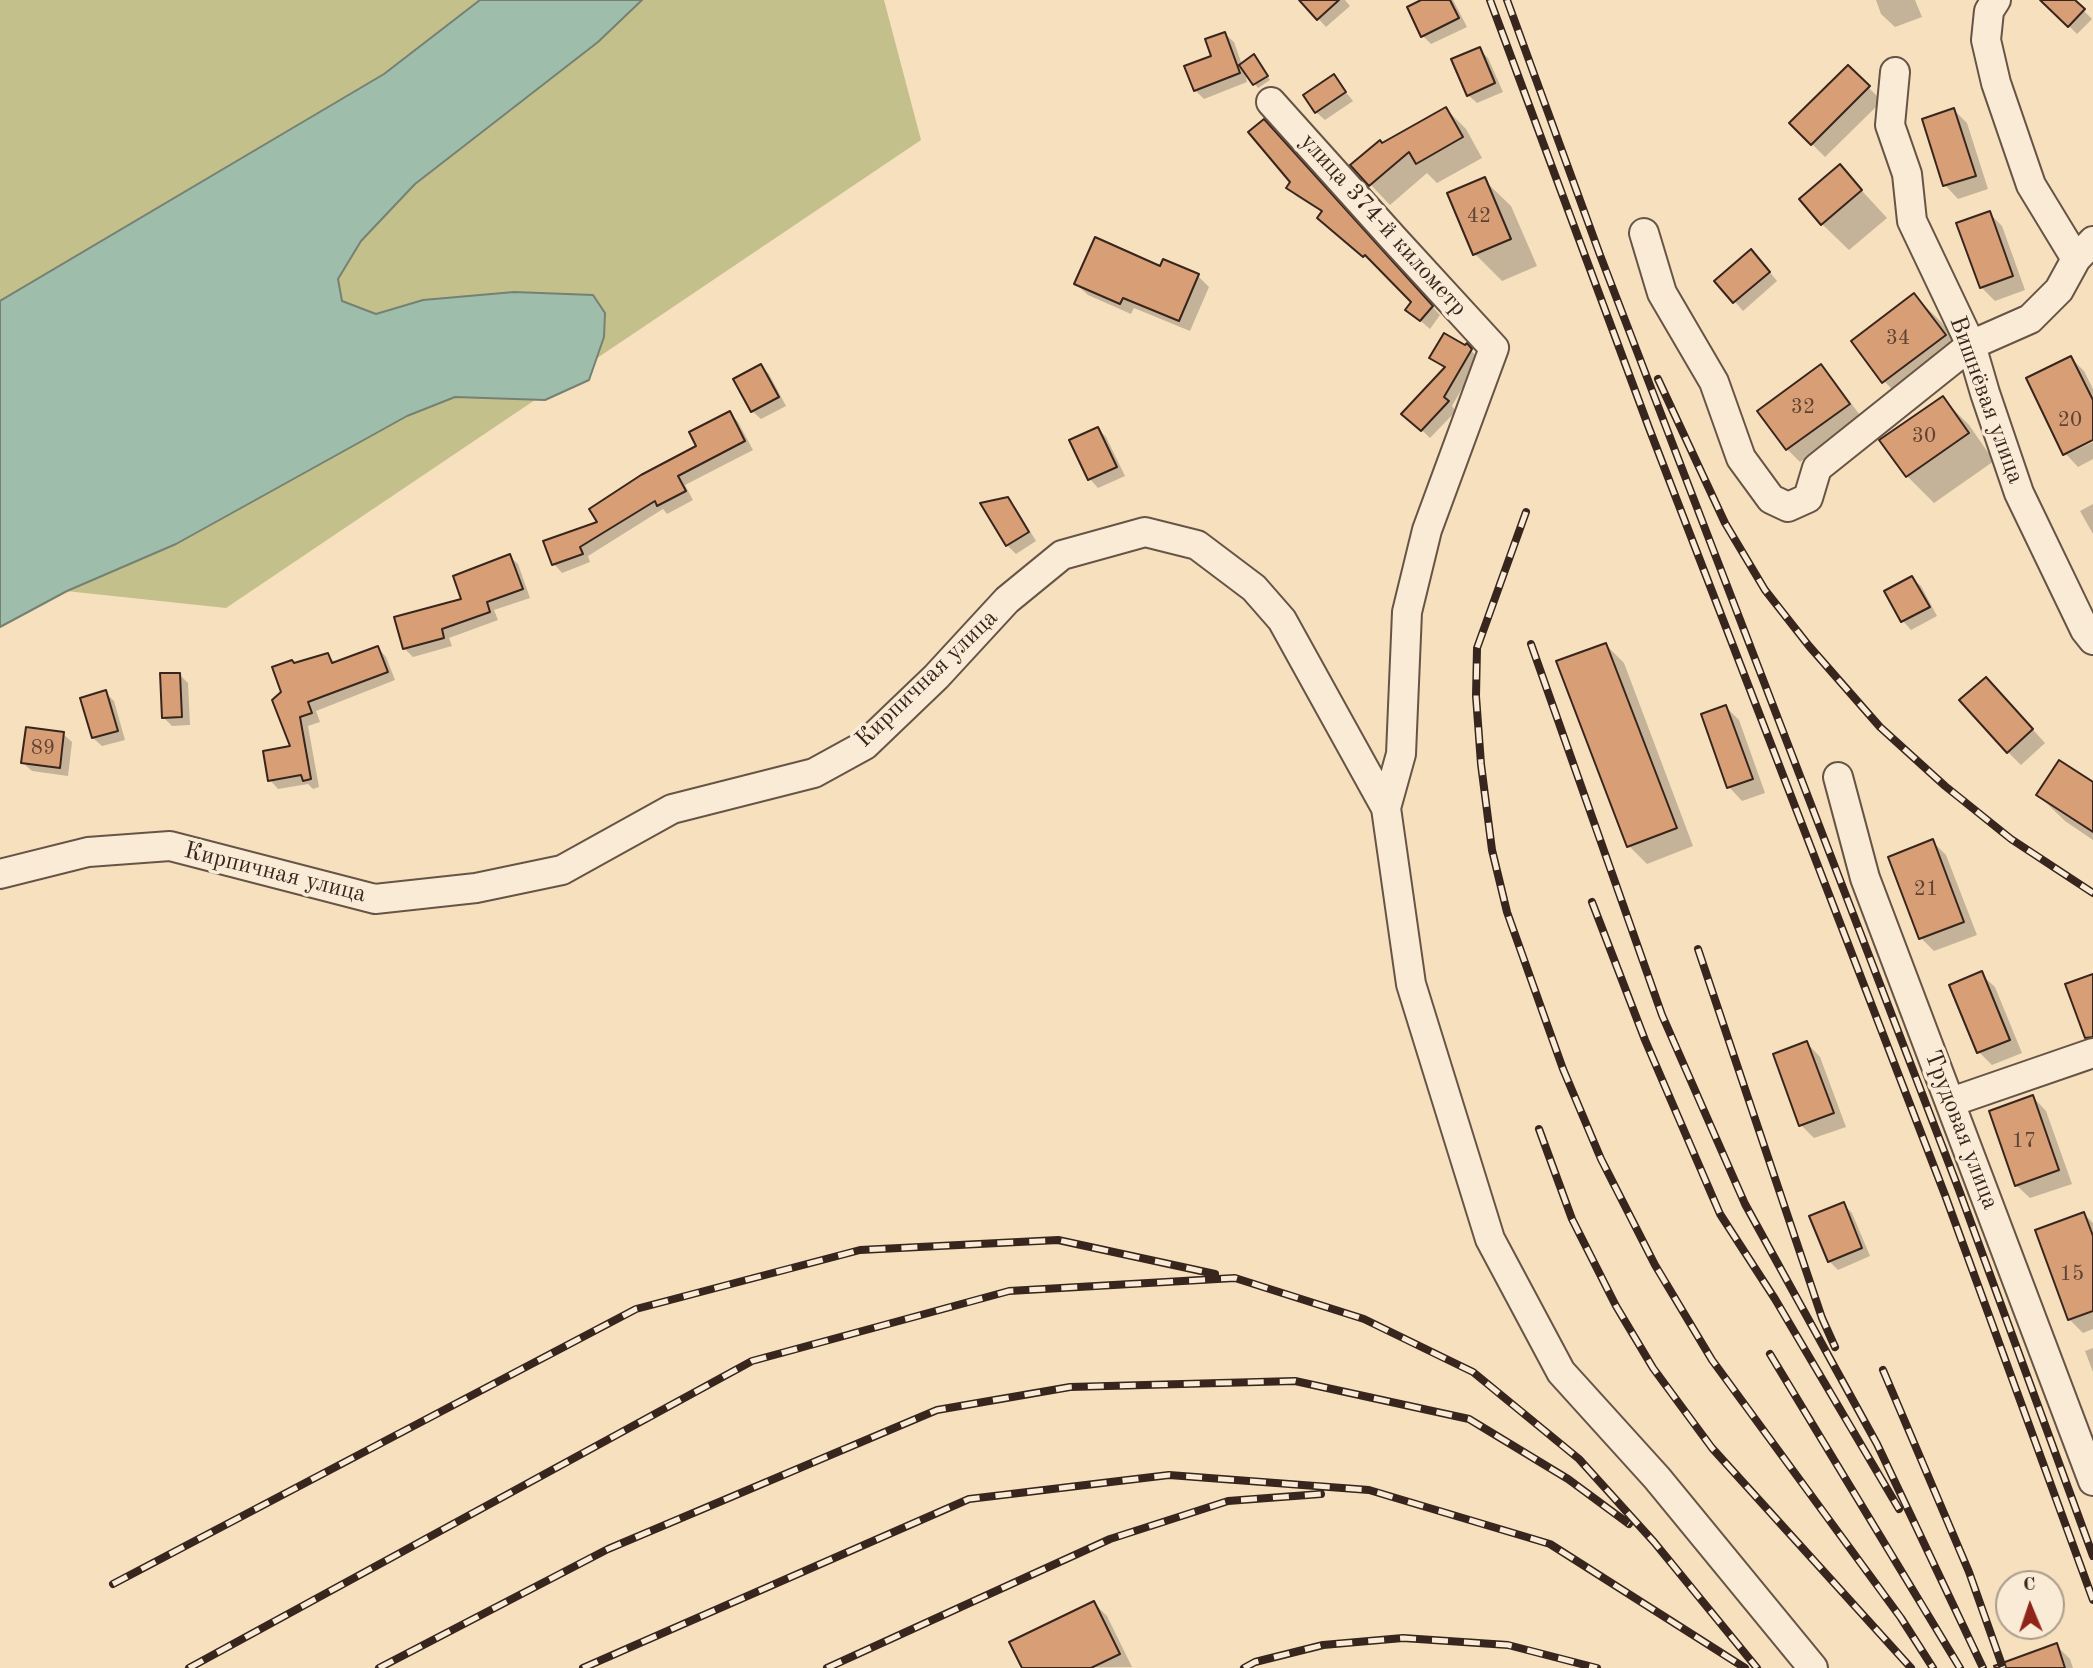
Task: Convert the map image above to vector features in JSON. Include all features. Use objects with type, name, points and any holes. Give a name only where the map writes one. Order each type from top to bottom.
[{"type":"street","points":[[1644,233],[1662,293],[1714,382],[1741,458],[1771,499],[1788,507],[1808,498],[1817,468],[1971,345],[2029,319],[2059,290],[2084,250],[2031,185],[1996,83],[1986,40],[1989,11],[1996,0]]},
{"type":"street","name":"Вишнёвая улица","points":[[1895,72],[1890,125],[1907,174],[1912,221],[1971,345],[2019,493],[2085,629],[2093,640]]},
{"type":"street","name":"улица 374-й километр","points":[[1271,102],[1494,348],[1427,530],[1414,584],[1408,612],[1401,754],[1386,808]]},
{"type":"street","name":"Кирпичная улица","points":[[0,874],[89,852],[170,846],[375,899],[476,888],[562,870],[672,809],[814,773],[865,746],[936,677],[1007,600],[1062,555],[1145,532],[1197,545],[1254,588],[1282,620],[1386,808]]},
{"type":"street","name":"Трудовая улица","points":[[1838,777],[1865,878],[2093,1481]]},
{"type":"street","points":[[1386,808],[1410,984],[1490,1239],[1561,1372],[1657,1478],[1813,1668]]},
{"type":"street","points":[[1951,1101],[2093,1053]]},
{"type":"shaded area","points":[[0,0],[884,0],[921,140],[226,608],[0,584]]},
{"type":"shaded area","points":[[480,0],[642,0],[598,42],[415,184],[361,241],[338,279],[342,301],[376,314],[423,300],[514,292],[593,295],[605,313],[604,337],[589,380],[545,400],[455,397],[407,416],[176,544],[67,591],[0,627],[0,301],[384,74]]},
{"type":"building","points":[[1299,0],[1339,0],[1317,20]]},
{"type":"building","points":[[1421,0],[1450,0],[1459,18],[1421,37],[1407,7]]},
{"type":"building","points":[[2040,0],[2075,0],[2085,9],[2068,27]]},
{"type":"building","points":[[1225,32],[1240,73],[1194,91],[1184,66],[1211,56],[1205,39]]},
{"type":"building","points":[[1480,47],[1495,83],[1467,96],[1451,59]]},
{"type":"building","points":[[1254,54],[1268,76],[1253,85],[1239,65]]},
{"type":"building","points":[[1848,65],[1870,86],[1811,145],[1789,123]]},
{"type":"building","points":[[1334,74],[1346,92],[1315,113],[1303,95]]},
{"type":"building","points":[[1446,107],[1463,137],[1416,164],[1409,152],[1369,186],[1350,165],[1380,140],[1382,143]]},
{"type":"building","points":[[1954,108],[1976,176],[1943,186],[1922,119]]},
{"type":"building","points":[[1264,119],[1433,306],[1420,321],[1405,310],[1411,302],[1365,255],[1363,257],[1317,218],[1322,211],[1286,188],[1290,182],[1248,132]]},
{"type":"building","points":[[1840,164],[1862,190],[1821,225],[1799,199]]},
{"type":"building","points":[[1485,177],[1511,239],[1473,255],[1447,193]]},
{"type":"building","points":[[1990,211],[2013,276],[1980,288],[1956,223]]},
{"type":"building","points":[[1095,237],[1160,266],[1163,259],[1199,274],[1179,321],[1123,298],[1120,304],[1074,284]]},
{"type":"building","points":[[1751,249],[1770,272],[1733,303],[1714,281]]},
{"type":"building","points":[[1914,293],[1946,335],[1882,383],[1851,341]]},
{"type":"building","points":[[1444,333],[1465,345],[1467,343],[1472,349],[1444,397],[1449,401],[1421,431],[1401,414],[1445,367],[1429,358]]},
{"type":"building","points":[[2071,356],[2093,400],[2093,440],[2063,455],[2026,378]]},
{"type":"building","points":[[761,364],[779,397],[751,412],[733,379]]},
{"type":"building","points":[[1821,364],[1850,404],[1786,450],[1757,411]]},
{"type":"building","points":[[1943,396],[1969,433],[1906,477],[1879,440]]},
{"type":"building","points":[[730,411],[745,441],[678,476],[686,491],[657,506],[655,501],[580,547],[583,554],[552,565],[543,541],[597,522],[589,509],[641,475],[696,446],[689,432]]},
{"type":"building","points":[[1098,427],[1117,467],[1088,480],[1069,440]]},
{"type":"building","points":[[1008,497],[1029,532],[1006,546],[980,503]]},
{"type":"building","points":[[510,554],[523,589],[487,602],[490,612],[442,629],[444,638],[403,649],[394,617],[461,599],[453,576]]},
{"type":"building","points":[[1912,576],[1930,607],[1901,622],[1884,591]]},
{"type":"building","points":[[1606,643],[1677,828],[1627,847],[1556,661]]},
{"type":"building","points":[[378,646],[388,672],[308,702],[312,713],[300,717],[311,779],[303,781],[301,775],[268,781],[263,751],[290,746],[272,700],[281,692],[272,667],[328,653],[332,663]]},
{"type":"building","points":[[160,673],[180,673],[182,717],[162,718]]},
{"type":"building","points":[[1986,677],[2033,729],[2007,753],[1959,700]]},
{"type":"building","points":[[106,690],[118,731],[92,738],[80,698]]},
{"type":"building","points":[[1726,705],[1753,779],[1727,788],[1701,714]]},
{"type":"building","points":[[26,727],[64,732],[60,768],[21,763]]},
{"type":"building","points":[[2059,760],[2093,782],[2093,832],[2036,795]]},
{"type":"building","points":[[1933,839],[1964,922],[1919,939],[1888,857]]},
{"type":"building","points":[[1982,971],[2010,1040],[1977,1053],[1949,985]]},
{"type":"building","points":[[2093,974],[2093,1037],[2085,1038],[2065,984]]},
{"type":"building","points":[[1807,1041],[1834,1113],[1799,1126],[1773,1054]]},
{"type":"building","points":[[2033,1095],[2059,1170],[2015,1186],[1989,1111]]},
{"type":"building","points":[[1844,1202],[1862,1248],[1828,1262],[1809,1216]]},
{"type":"building","points":[[2084,1212],[2093,1236],[2093,1311],[2068,1320],[2035,1230]]},
{"type":"building","points":[[1094,1601],[1120,1654],[1091,1668],[1022,1668],[1009,1642]]},
{"type":"building","points":[[2057,1643],[2065,1668],[1994,1666]]},
{"type":"railway","points":[[1490,0],[1649,428],[1945,1195],[2093,1600]]},
{"type":"railway","points":[[1507,0],[1600,255],[1959,1190],[2093,1556]]},
{"type":"railway","points":[[1658,379],[1725,523],[1765,590],[1809,646],[1880,727],[1945,786],[2011,839],[2093,893]]},
{"type":"railway","points":[[1526,512],[1477,648],[1476,696],[1481,764],[1492,850],[1507,912],[1563,1069],[1601,1159],[1655,1265],[1712,1360],[1901,1618],[1933,1668]]},
{"type":"railway","points":[[1531,644],[1662,1015],[1745,1204],[1877,1444],[1983,1668]]},
{"type":"railway","points":[[1592,902],[1645,1040],[1720,1214],[1775,1299],[1899,1509]]},
{"type":"railway","points":[[1698,949],[1822,1318],[1835,1347]]},
{"type":"railway","points":[[1539,1129],[1572,1219],[1616,1306],[1653,1368],[1712,1448],[1911,1668]]},
{"type":"railway","points":[[113,1584],[636,1309],[860,1250],[1058,1240],[1215,1274]]},
{"type":"railway","points":[[189,1668],[752,1361],[1009,1291],[1235,1278],[1364,1319],[1473,1372],[1579,1459],[1654,1542],[1757,1668]]},
{"type":"railway","points":[[1770,1354],[1960,1668]]},
{"type":"railway","points":[[1883,1370],[1969,1572],[2003,1668]]},
{"type":"railway","points":[[379,1668],[608,1549],[937,1410],[1070,1387],[1295,1381],[1469,1419],[1568,1479],[1629,1524]]},
{"type":"railway","points":[[583,1668],[969,1499],[1169,1475],[1369,1490],[1550,1544],[1745,1668]]},
{"type":"railway","points":[[827,1668],[1110,1539],[1228,1501],[1321,1494]]},
{"type":"railway","points":[[1244,1668],[1255,1662],[1323,1645],[1403,1638],[1508,1645],[1597,1668]]}]
